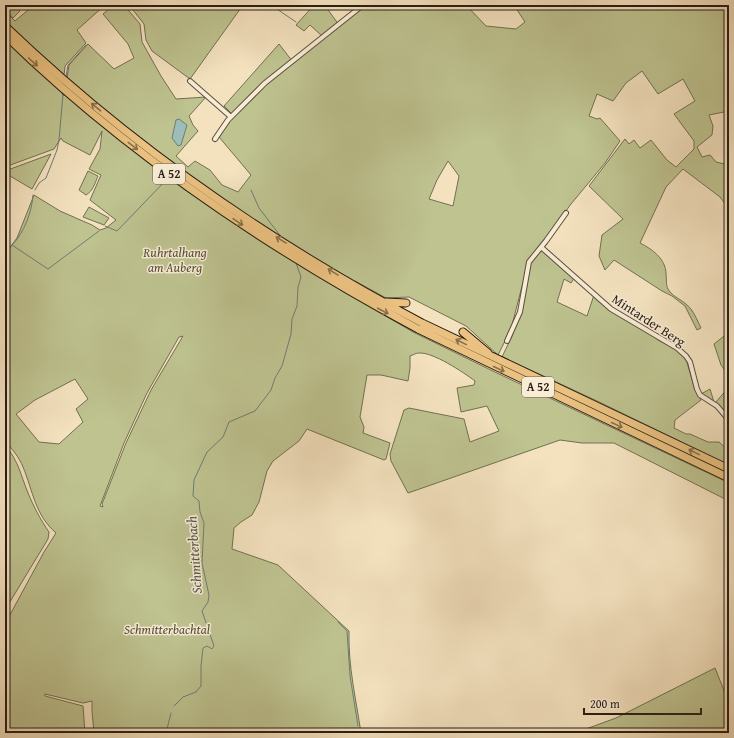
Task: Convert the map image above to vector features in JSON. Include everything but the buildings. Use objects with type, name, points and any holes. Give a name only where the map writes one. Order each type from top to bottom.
[{"type":"highway","name":"A 52","points":[[5,26],[83,96],[168,163],[250,221],[384,302],[496,359],[729,469]]},
{"type":"highway","name":"A 52","points":[[5,35],[78,102],[163,169],[254,233],[350,291],[418,329],[469,355],[729,478]]},
{"type":"highway","points":[[384,302],[406,303]]},
{"type":"highway","points":[[464,332],[496,359]]},
{"type":"street","points":[[215,139],[220,130],[231,117],[266,83],[363,5]]},
{"type":"street","points":[[190,81],[231,117]]},
{"type":"street","points":[[507,341],[520,312],[529,262],[566,213]]},
{"type":"street","name":"Mintarder Berg","points":[[541,247],[611,308],[677,348],[686,356],[690,362],[700,395],[717,406],[729,420]]},
{"type":"green space","points":[[5,5],[15,5],[20,11],[13,18],[5,9]]},
{"type":"green space","points":[[34,5],[105,5],[77,30],[86,43],[65,66],[62,94],[64,96],[69,65],[88,44],[114,69],[134,58],[128,44],[103,14],[114,5],[124,5],[140,24],[142,42],[176,99],[206,97],[189,116],[193,125],[198,131],[176,156],[188,167],[195,161],[210,170],[222,185],[238,192],[251,175],[219,137],[223,127],[234,116],[224,106],[279,44],[293,62],[323,37],[310,25],[304,31],[296,25],[314,5],[328,5],[326,7],[339,25],[354,13],[350,5],[466,5],[486,26],[516,29],[525,22],[514,5],[729,5],[729,111],[709,115],[713,126],[712,135],[697,147],[702,157],[710,155],[716,162],[729,165],[729,209],[720,197],[683,169],[666,187],[640,243],[654,251],[661,259],[664,264],[668,290],[689,307],[701,328],[697,330],[685,306],[672,296],[614,260],[605,270],[599,256],[602,235],[623,219],[589,186],[625,139],[629,144],[634,140],[640,148],[651,140],[667,160],[676,167],[694,149],[694,141],[674,114],[695,101],[683,79],[658,94],[642,71],[626,83],[613,101],[597,94],[589,116],[597,119],[600,118],[620,141],[605,163],[571,204],[540,247],[575,277],[571,283],[564,279],[557,302],[587,316],[594,295],[610,309],[648,331],[658,340],[677,350],[683,355],[686,359],[695,390],[701,400],[675,420],[674,428],[708,442],[719,442],[729,451],[729,465],[502,357],[521,312],[531,261],[529,259],[511,329],[498,355],[466,326],[409,297],[386,298],[355,281],[348,294],[413,332],[729,483],[729,501],[614,443],[582,443],[560,440],[408,493],[391,461],[390,454],[404,410],[409,408],[464,419],[470,442],[499,431],[487,406],[461,412],[457,388],[474,385],[475,381],[440,359],[419,353],[410,356],[408,381],[381,375],[367,375],[360,417],[364,427],[363,433],[390,443],[386,459],[384,460],[307,429],[299,441],[273,461],[267,471],[259,502],[252,515],[234,528],[232,549],[278,565],[349,631],[351,670],[361,733],[94,733],[92,701],[83,703],[45,694],[45,696],[83,706],[85,733],[5,733],[5,624],[56,533],[49,526],[39,511],[21,463],[5,441],[5,254],[17,238],[34,195],[60,211],[100,230],[106,228],[116,220],[90,200],[101,175],[89,169],[100,149],[102,131],[90,155],[63,141],[61,138],[54,149],[5,167],[5,11],[15,21]],"holes":[[[448,161],[459,176],[453,206],[429,199],[437,180]],[[183,336],[151,390],[126,443],[102,504],[103,507],[100,506],[124,443],[147,393],[179,337]],[[75,379],[88,399],[76,409],[83,422],[59,444],[39,442],[16,414],[35,400]]]},
{"type":"green space","points":[[129,5],[243,5],[190,79],[152,51],[146,40],[144,24]]},
{"type":"green space","points":[[51,154],[32,189],[5,173],[5,171]]},
{"type":"green space","points":[[88,171],[98,176],[92,189],[86,195],[79,190]]},
{"type":"green space","points":[[89,207],[109,218],[104,225],[83,217]]},
{"type":"green space","points":[[728,333],[729,376],[721,365],[714,344]]},
{"type":"green space","points":[[729,387],[729,412],[727,416],[715,403]]},
{"type":"green space","points":[[710,389],[714,402],[701,394]]},
{"type":"green space","points":[[5,445],[16,462],[28,493],[40,518],[49,532],[48,539],[5,610]]},
{"type":"green space","points":[[715,668],[729,703],[729,733],[575,733],[616,718]]},
{"type":"water","points":[[179,119],[187,125],[181,145],[178,146],[172,138],[176,120]]},
{"type":"waterway","points":[[271,5],[296,22]]},
{"type":"waterway","points":[[66,77],[68,65],[86,45]]},
{"type":"waterway","points":[[35,190],[39,183],[46,178],[57,150],[63,94]]},
{"type":"waterway","name":"Schmitterbach","points":[[105,226],[117,231],[169,177]]},
{"type":"waterway","name":"Schmitterbach","points":[[251,190],[259,208],[282,238]]},
{"type":"waterway","points":[[12,245],[20,235],[27,222],[33,195]]},
{"type":"waterway","name":"Schmitterbach","points":[[5,255],[12,245],[48,269],[99,231]]},
{"type":"waterway","name":"Schmitterbach","points":[[174,706],[183,697],[196,692],[201,686],[203,648],[207,646],[212,649],[214,646],[202,611],[208,602],[209,595],[202,563],[204,523],[200,512],[199,501],[193,496],[194,480],[207,452],[223,437],[229,422],[255,411],[271,390],[275,378],[282,366],[291,334],[292,319],[297,306],[298,287],[301,277],[296,263]]},
{"type":"waterway","points":[[338,622],[347,631],[350,676],[358,726]]},
{"type":"waterway","name":"Schmitterbach","points":[[166,733],[171,713]]},
{"type":"park label","name":"Ruhrtalhang am Auberg","points":[[175,260]]},
{"type":"park label","name":"Schmitterbachtal","points":[[167,629]]}]
